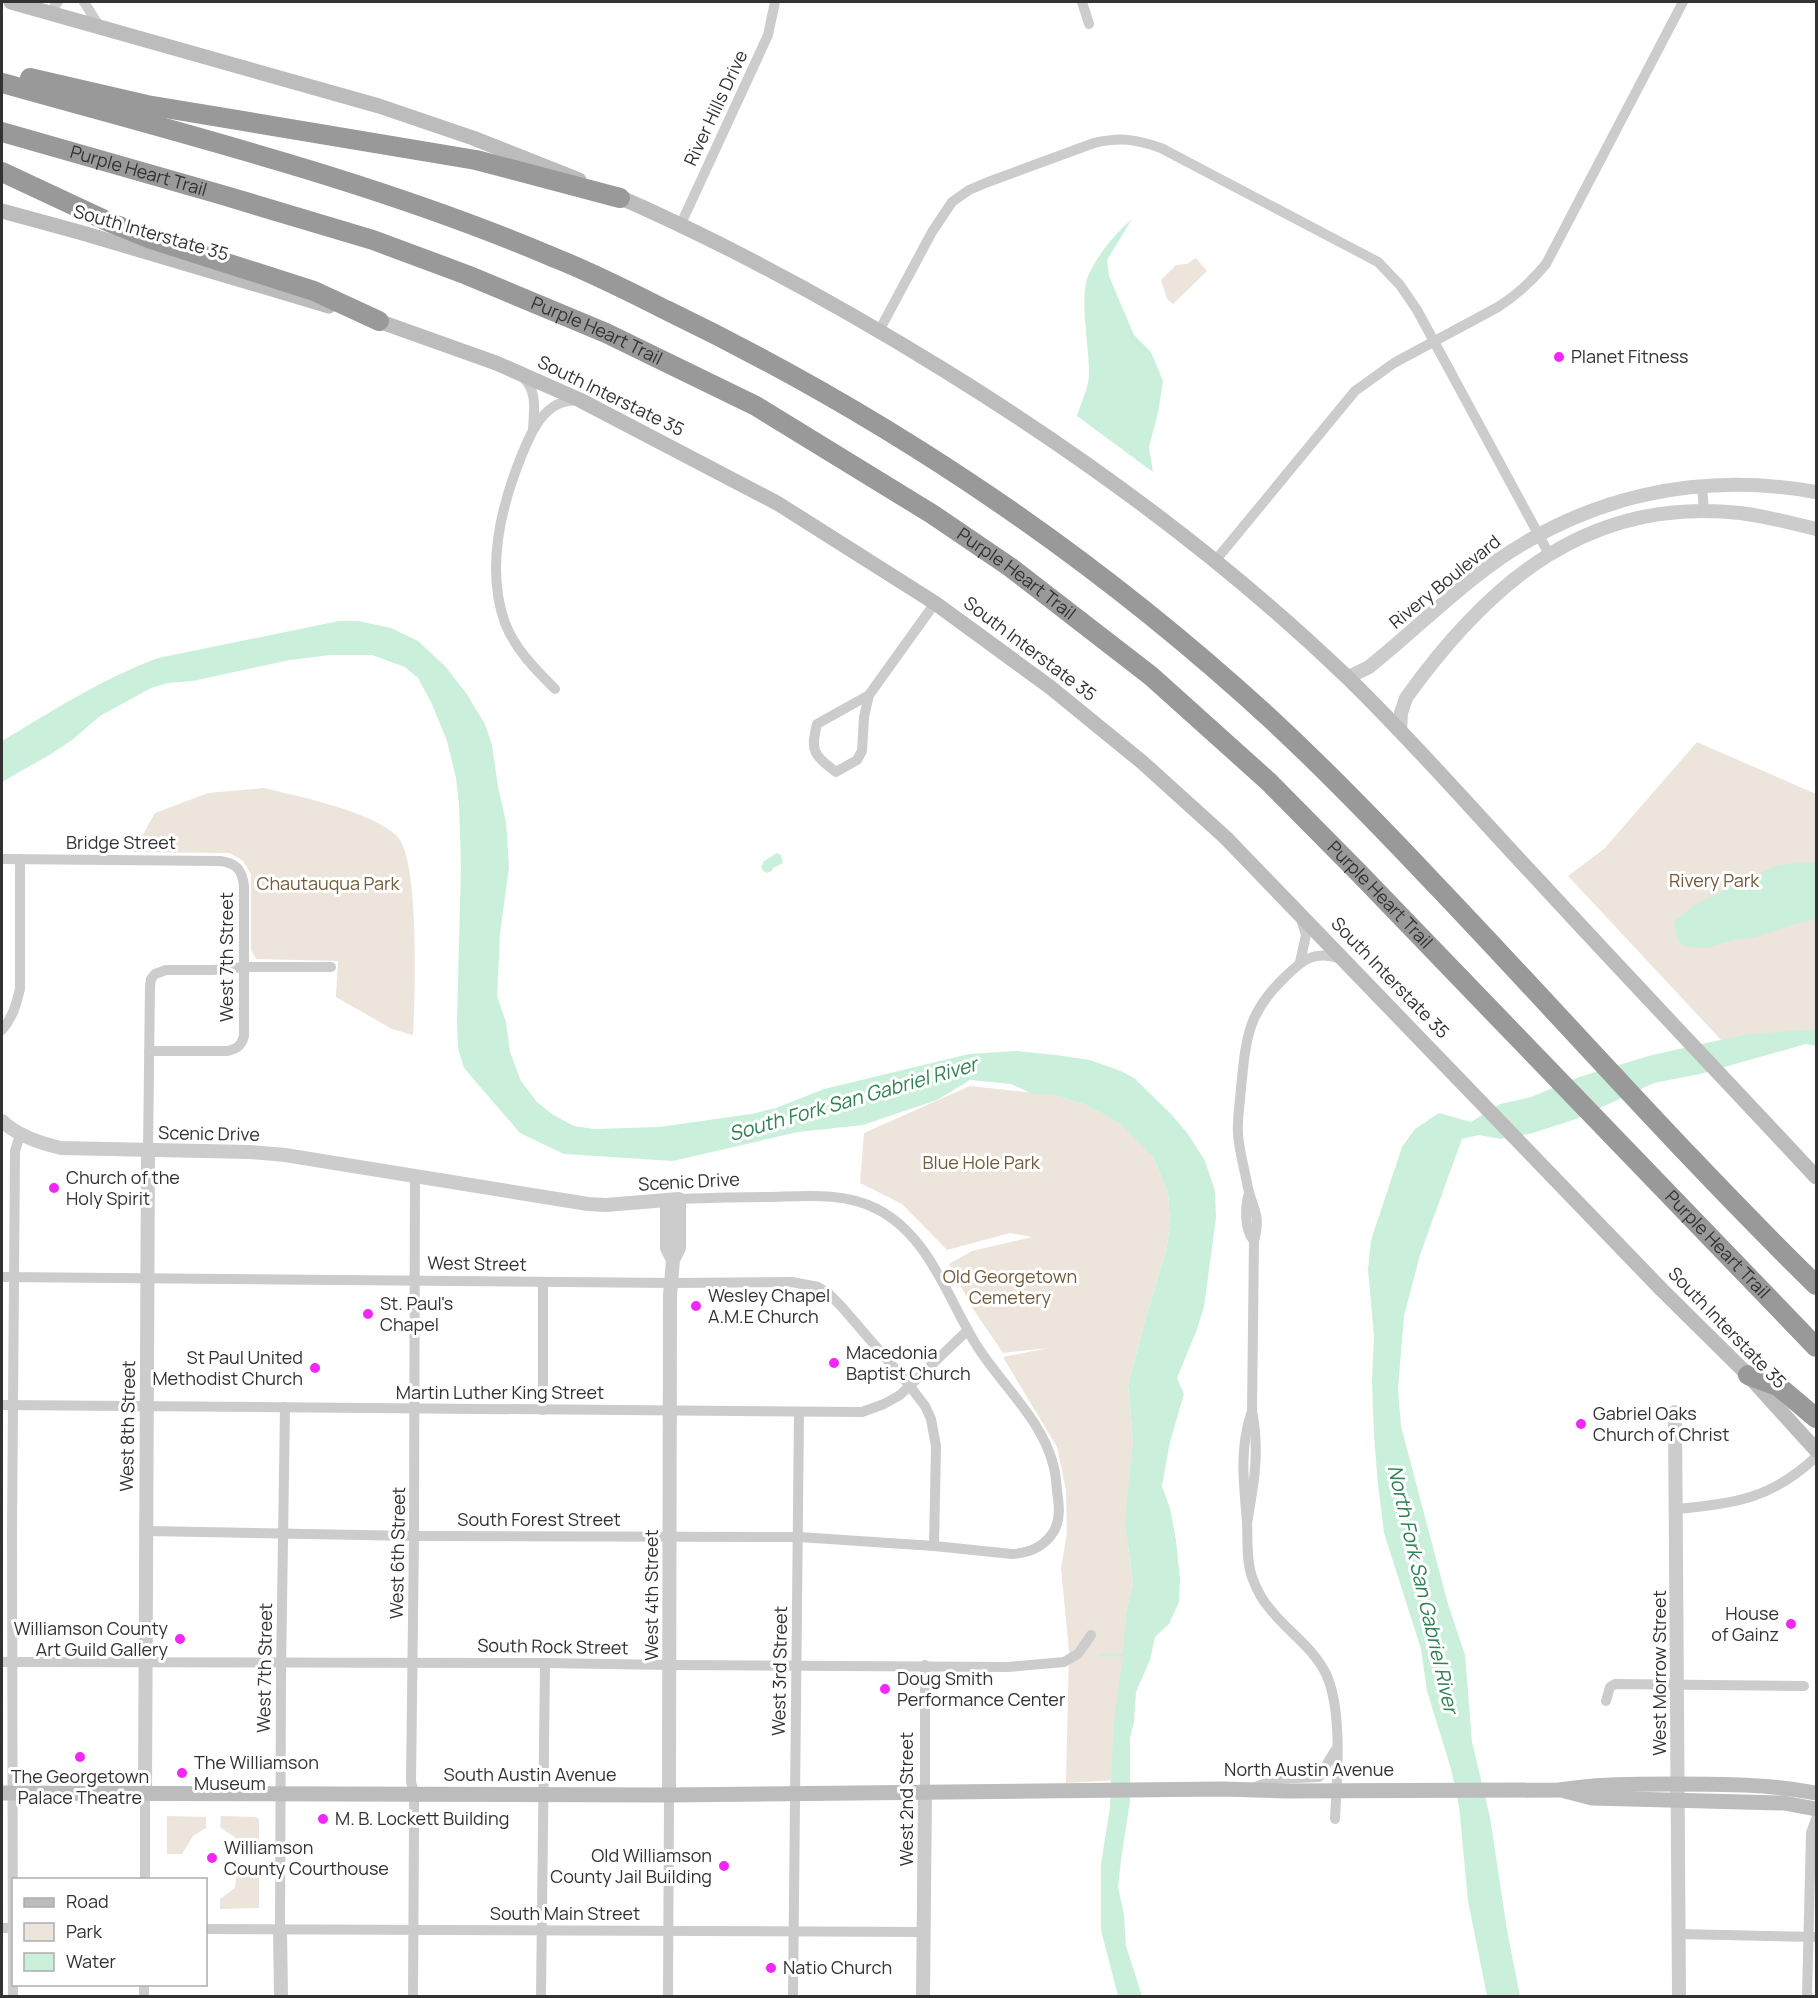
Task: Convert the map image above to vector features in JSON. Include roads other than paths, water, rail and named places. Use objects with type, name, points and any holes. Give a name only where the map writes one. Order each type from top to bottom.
[{"type":"highway","points":[[2,71],[147,105],[476,160],[620,198]]},
{"type":"highway","points":[[2,83],[295,165],[446,216],[555,258],[740,346],[807,382],[989,495],[1086,564],[1154,617],[1275,723],[1323,769],[1481,932],[1741,1211],[1816,1285]]},
{"type":"highway","name":"Purple Heart Trail","points":[[2,132],[384,244],[467,275],[606,333],[756,406],[962,534],[1061,606],[1151,676],[1269,782],[1816,1347]]},
{"type":"highway","points":[[2,172],[140,235],[205,258],[314,291],[379,321]]},
{"type":"highway","points":[[1748,1375],[1778,1386],[1816,1418]]},
{"type":"main road","points":[[11,2],[54,7],[99,26],[379,106],[546,166],[680,226],[798,285],[879,331],[1003,407],[1111,480],[1215,561],[1345,675],[1816,1177]]},
{"type":"main road","points":[[2,201],[79,232]]},
{"type":"main road","name":"South Interstate 35","points":[[2,211],[379,321],[519,374],[580,400],[777,503],[935,603],[1089,718],[1226,838],[1662,1290],[1748,1375],[1816,1450]]},
{"type":"main road","name":"North Austin Avenue","points":[[1059,1791],[1559,1790],[1593,1785],[1784,1803],[1816,1809]]},
{"type":"main road","name":"North Austin Avenue","points":[[1678,1792],[1779,1787],[1816,1793]]},
{"type":"main road","name":"South Austin Avenue","points":[[7,1793],[669,1795],[1059,1791]]},
{"type":"street","points":[[84,2],[99,26]]},
{"type":"street","name":"River Hills Drive","points":[[680,226],[763,46],[776,2]]},
{"type":"street","points":[[1082,2],[1089,24]]},
{"type":"street","points":[[1215,561],[1355,391],[1384,369],[1511,298],[1536,276],[1546,264],[1683,2]]},
{"type":"street","points":[[879,331],[932,232],[944,212],[959,196],[988,182],[1094,143],[1128,138],[1161,148],[1378,262],[1400,285],[1417,310],[1549,554]]},
{"type":"street","points":[[519,374],[529,383],[535,399],[533,429],[512,479],[500,518],[496,567],[499,597],[505,623],[518,648],[555,689]]},
{"type":"street","points":[[533,429],[554,406],[580,400]]},
{"type":"street","points":[[1702,485],[1704,512]]},
{"type":"street","name":"Rivery Boulevard","points":[[1345,675],[1351,676],[1369,667],[1487,568],[1538,535],[1595,509],[1670,489],[1702,485],[1772,485],[1816,492]]},
{"type":"street","points":[[1400,731],[1401,713],[1406,698],[1492,596],[1524,570],[1586,535],[1619,523],[1659,515],[1704,512],[1754,515],[1816,529]]},
{"type":"street","points":[[869,695],[817,724],[813,745],[815,755],[837,772],[857,760],[862,751],[864,717],[869,695],[935,603]]},
{"type":"street","name":"Bridge Street","points":[[2,859],[219,861],[231,862],[238,867]]},
{"type":"street","points":[[2,1030],[10,1020],[20,988],[20,859]]},
{"type":"street","name":"West 7th Street","points":[[149,1051],[227,1051],[239,1047],[244,1036],[244,886],[238,867]]},
{"type":"street","points":[[1296,910],[1306,935],[1300,962]]},
{"type":"street","points":[[1335,1819],[1336,1709],[1326,1675],[1309,1648],[1270,1610],[1258,1589],[1249,1564],[1247,1524],[1256,1468],[1257,1436],[1252,1411],[1254,1241],[1258,1221],[1254,1203],[1248,1193],[1238,1134],[1245,1048],[1254,1016],[1269,993],[1300,962],[1309,957],[1326,955],[1347,961]]},
{"type":"street","points":[[244,967],[331,967]]},
{"type":"street","name":"West 8th Street","points":[[145,1878],[145,1531],[150,986],[155,974],[166,970],[213,970],[244,967]]},
{"type":"street","name":"Scenic Drive","points":[[2,1121],[20,1135],[61,1148],[250,1152],[285,1155],[588,1204],[606,1205],[673,1199],[824,1196],[842,1198],[877,1208],[907,1231],[932,1265],[979,1350],[1026,1413],[1049,1453],[1057,1485],[1059,1518],[1044,1544],[1023,1554],[934,1546]]},
{"type":"street","points":[[12,1889],[7,1793],[7,1277],[15,1151],[20,1135]]},
{"type":"street","name":"West 6th Street","points":[[413,1996],[414,1795],[411,1781],[415,1176]]},
{"type":"street","name":"West 4th Street","points":[[668,1996],[670,1410],[673,1260],[667,1248],[673,1199]]},
{"type":"street","name":"West Street","points":[[7,1277],[792,1282],[818,1287],[828,1293],[909,1385]]},
{"type":"street","points":[[543,1282],[543,1410]]},
{"type":"street","name":"Martin Luther King Street","points":[[7,1405],[862,1412],[900,1395],[968,1330]]},
{"type":"street","points":[[909,1385],[925,1406],[931,1419],[936,1446],[934,1546]]},
{"type":"street","name":"West 7th Street","points":[[280,1929],[285,1407]]},
{"type":"street","name":"West 3rd Street","points":[[793,1996],[799,1412]]},
{"type":"street","name":"West Morrow Street","points":[[1675,1412],[1679,1996]]},
{"type":"street","points":[[1677,1509],[1756,1496],[1782,1484],[1816,1457]]},
{"type":"street","name":"South Forest Street","points":[[145,1531],[414,1536],[799,1538],[934,1546]]},
{"type":"street","name":"South Rock Street","points":[[7,1662],[413,1662],[1008,1667],[1064,1662],[1078,1654],[1091,1635]]},
{"type":"street","points":[[541,1996],[545,1663]]},
{"type":"street","name":"West 2nd Street","points":[[923,1996],[925,1665]]},
{"type":"street","points":[[1606,1701],[1610,1687],[1615,1684],[1804,1686]]},
{"type":"street","points":[[1246,1791],[1277,1779],[1319,1777],[1336,1749]]},
{"type":"street","points":[[1807,1996],[1812,1936],[1811,1833],[1816,1819]]},
{"type":"street","name":"South Main Street","points":[[207,1929],[924,1932]]},
{"type":"street","points":[[280,1929],[281,1996]]},
{"type":"street","points":[[1679,1934],[1812,1936]]},
{"type":"water","points":[[1132,219],[1107,260],[1109,276],[1134,335],[1151,352],[1163,381],[1149,447],[1153,472],[1077,416],[1089,376],[1084,309],[1086,284],[1093,266],[1103,251]]},
{"type":"water","name":"South Fork San Gabriel River","points":[[339,621],[358,621],[391,628],[418,641],[445,666],[466,693],[485,724],[492,745],[506,822],[509,867],[500,934],[497,996],[506,1022],[510,1052],[521,1081],[537,1102],[552,1114],[574,1126],[594,1129],[659,1127],[751,1114],[776,1108],[824,1089],[969,1054],[1017,1051],[1090,1060],[1134,1078],[1171,1114],[1188,1134],[1205,1161],[1215,1191],[1216,1218],[1204,1307],[1177,1378],[1184,1394],[1170,1442],[1162,1486],[1170,1508],[1176,1540],[1180,1579],[1179,1602],[1169,1624],[1155,1637],[1150,1660],[1136,1692],[1134,1722],[1130,1738],[1130,1801],[1118,1887],[1124,1915],[1126,1946],[1142,1996],[1118,1996],[1101,1930],[1101,1864],[1110,1807],[1114,1719],[1123,1657],[1126,1611],[1133,1584],[1125,1522],[1133,1440],[1128,1385],[1166,1251],[1170,1225],[1168,1193],[1153,1157],[1119,1123],[1086,1105],[1054,1095],[1033,1094],[1011,1084],[970,1080],[937,1100],[863,1125],[798,1132],[673,1161],[564,1154],[520,1133],[464,1068],[458,1048],[461,867],[459,804],[456,778],[447,741],[432,704],[418,678],[405,667],[372,655],[330,655],[290,660],[151,688],[100,716],[72,740],[2,782],[2,741],[78,696],[137,666],[158,658]]},
{"type":"water","points":[[777,853],[781,855],[783,863],[767,873],[763,871],[761,867],[764,861]]},
{"type":"water","points":[[1816,863],[1816,919],[1756,937],[1733,940],[1707,948],[1683,946],[1676,936],[1674,921],[1696,904],[1777,865]]},
{"type":"water","name":"North Fork San Gabriel River","points":[[1816,1029],[1816,1046],[1806,1044],[1700,1074],[1654,1083],[1576,1119],[1533,1133],[1500,1139],[1479,1135],[1462,1139],[1420,1255],[1404,1316],[1398,1388],[1401,1426],[1448,1604],[1465,1655],[1472,1742],[1490,1817],[1507,1930],[1520,1996],[1487,1996],[1468,1901],[1459,1806],[1451,1769],[1427,1691],[1421,1649],[1384,1533],[1378,1485],[1372,1382],[1374,1336],[1368,1269],[1371,1240],[1402,1147],[1415,1129],[1439,1113],[1471,1122],[1500,1104],[1531,1097],[1579,1077],[1652,1055],[1743,1035]]},
{"type":"waterway","points":[[1100,1655],[1125,1655]]},
{"type":"place","name":"Planet Fitness","points":[[1559,357]]},
{"type":"place","name":"Church of the Holy Spirit","points":[[54,1188]]},
{"type":"place","name":"Wesley Chapel A.M.E Church","points":[[696,1306]]},
{"type":"place","name":"St. Paul's Chapel","points":[[368,1314]]},
{"type":"place","name":"Macedonia Baptist Church","points":[[834,1363]]},
{"type":"place","name":"St Paul United Methodist Church","points":[[315,1368]]},
{"type":"place","name":"Gabriel Oaks Church of Christ","points":[[1581,1424]]},
{"type":"place","name":"House of Gainz","points":[[1791,1624]]},
{"type":"place","name":"Williamson County Art Guild Gallery","points":[[180,1639]]},
{"type":"place","name":"Doug Smith Performance Center","points":[[885,1689]]},
{"type":"place","name":"The Georgetown Palace Theatre","points":[[80,1757]]},
{"type":"place","name":"The Williamson Museum","points":[[182,1773]]},
{"type":"place","name":"M. B. Lockett Building","points":[[323,1819]]},
{"type":"place","name":"Williamson County Courthouse","points":[[212,1858]]},
{"type":"place","name":"Old Williamson County Jail Building","points":[[724,1866]]},
{"type":"place","name":"Natio Church","points":[[771,1968]]},
{"type":"park label","name":"Rivery Park","points":[[1714,881]]},
{"type":"park label","name":"Chautauqua Park","points":[[328,884]]},
{"type":"park label","name":"Blue Hole Park","points":[[981,1163]]},
{"type":"park label","name":"Old Georgetown Cemetery","points":[[1010,1287]]}]
